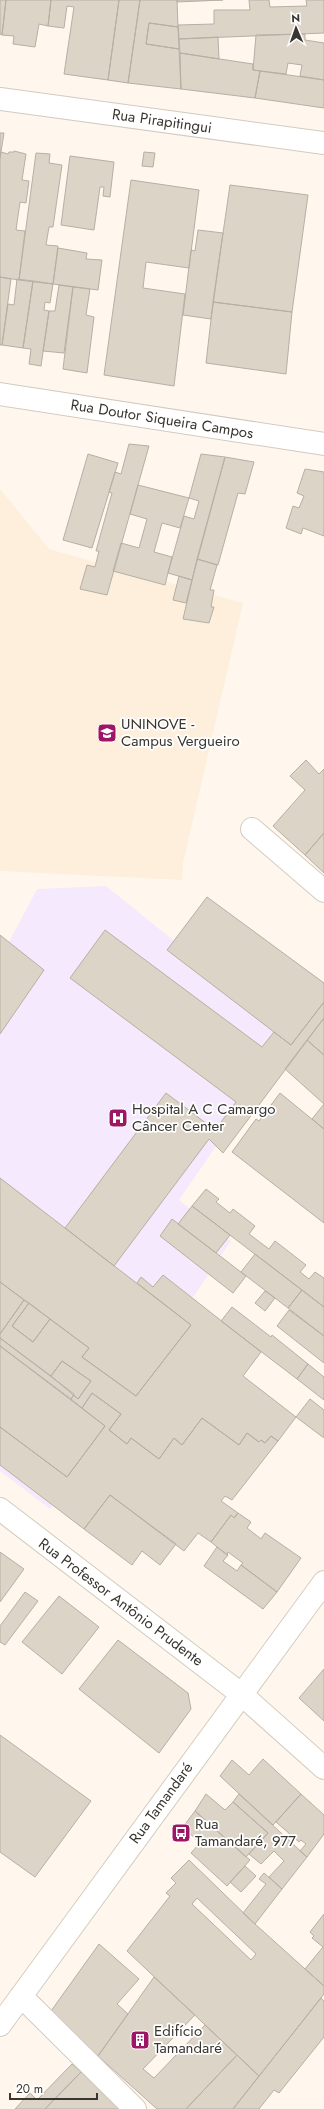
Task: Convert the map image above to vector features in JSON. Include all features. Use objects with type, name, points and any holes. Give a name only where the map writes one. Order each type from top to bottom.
[{"type":"street","name":"Rua Pirapitingui","points":[[0,99],[324,143]]},
{"type":"street","name":"Rua Doutor Siqueira Campos","points":[[0,394],[324,444]]},
{"type":"street","points":[[252,829],[324,891]]},
{"type":"street","name":"Rua Professor Antônio Prudente","points":[[0,1509],[241,1694],[324,1768]]},
{"type":"street","name":"Rua Tamandaré","points":[[0,2025],[324,1582]]},
{"type":"street","points":[[21,1996],[135,2109]]},
{"type":"shaded area","name":"UNINOVE - Campus Vergueiro","points":[[0,489],[49,549],[243,603],[183,863],[182,880],[0,871]]},
{"type":"shaded area","name":"Hospital A C Camargo Câncer Center","points":[[106,886],[292,1036],[179,1200],[231,1241],[50,1509],[0,1471],[0,937],[9,942],[37,889]]},
{"type":"building","points":[[0,0],[6,0],[2,35],[0,34]]},
{"type":"building","points":[[6,0],[51,0],[48,26],[39,24],[35,47],[13,44],[14,36],[2,35]]},
{"type":"building","points":[[51,0],[119,0],[108,80],[64,74],[74,7],[67,6],[64,28],[48,26]]},
{"type":"building","points":[[119,0],[140,0],[128,83],[108,80]]},
{"type":"building","points":[[140,0],[177,0],[178,27],[149,23],[146,44],[179,49],[181,89],[128,83]]},
{"type":"building","points":[[177,0],[223,0],[177,2]]},
{"type":"building","points":[[249,0],[269,0],[270,7],[307,6],[306,0],[324,0],[324,33],[179,39],[178,25],[214,24],[214,10],[250,10]]},
{"type":"building","points":[[149,23],[178,27],[179,49],[146,44]]},
{"type":"building","points":[[305,34],[305,40],[324,43],[324,80],[300,76],[302,65],[288,63],[286,74],[253,70],[256,35]]},
{"type":"building","points":[[218,37],[219,59],[180,53],[179,39]]},
{"type":"building","points":[[180,53],[253,64],[253,70],[260,71],[255,98],[181,89]]},
{"type":"building","points":[[260,71],[324,80],[324,108],[255,98]]},
{"type":"building","points":[[0,133],[4,133],[0,158]]},
{"type":"building","points":[[14,151],[26,154],[22,180],[29,181],[26,203],[20,202],[16,230],[25,231],[19,280],[0,277],[0,158],[1,152],[8,154],[9,152]]},
{"type":"building","points":[[144,152],[155,153],[153,167],[142,166]]},
{"type":"building","points":[[36,153],[50,154],[49,163],[62,165],[53,227],[49,227],[46,245],[58,246],[53,284],[19,280]]},
{"type":"building","points":[[70,156],[114,162],[110,197],[103,196],[104,187],[100,187],[94,230],[61,225]]},
{"type":"building","points":[[131,180],[199,190],[189,268],[146,262],[143,288],[185,294],[174,386],[104,375]]},
{"type":"building","points":[[230,185],[308,195],[292,312],[213,302]]},
{"type":"building","points":[[198,230],[223,233],[211,319],[183,315],[191,250],[195,251]]},
{"type":"building","points":[[58,248],[87,253],[86,259],[102,260],[98,290],[53,284]]},
{"type":"building","points":[[0,277],[11,279],[2,345],[0,345]]},
{"type":"building","points":[[17,279],[33,281],[23,348],[2,345],[8,304],[14,305]]},
{"type":"building","points":[[33,281],[53,284],[50,303],[45,302],[44,310],[49,311],[41,366],[29,364],[31,349],[23,348]]},
{"type":"building","points":[[59,285],[73,287],[64,353],[43,351],[49,311],[55,311]]},
{"type":"building","points":[[73,287],[90,289],[86,315],[94,317],[87,373],[63,369]]},
{"type":"building","points":[[213,302],[292,312],[286,374],[206,363]]},
{"type":"building","points":[[129,444],[149,446],[107,595],[80,589],[87,565],[95,567],[99,551],[96,551],[112,493],[109,492],[115,472],[121,474]]},
{"type":"building","points":[[88,454],[118,463],[92,548],[63,540]]},
{"type":"building","points":[[201,454],[225,457],[192,580],[168,573],[184,516],[194,519],[199,501],[189,498]]},
{"type":"building","points":[[225,457],[254,462],[245,494],[238,493],[218,565],[197,559]]},
{"type":"building","points":[[305,469],[324,472],[324,536],[303,528],[301,534],[286,528],[293,506],[299,508],[304,496],[297,493]]},
{"type":"building","points":[[138,485],[189,498],[180,528],[162,523],[154,552],[172,557],[165,585],[113,571],[121,543],[139,548],[147,519],[130,514]]},
{"type":"building","points":[[197,559],[217,565],[210,590],[214,590],[211,607],[214,607],[209,623],[183,619]]},
{"type":"building","points":[[179,576],[192,580],[186,603],[173,600]]},
{"type":"building","points":[[306,760],[319,774],[324,769],[324,833],[305,855],[273,826],[305,790],[290,776]]},
{"type":"building","points":[[324,833],[324,873],[305,855]]},
{"type":"building","points":[[207,897],[324,983],[324,1002],[291,1045],[167,950]]},
{"type":"building","points":[[105,930],[262,1047],[274,1032],[291,1045],[324,1002],[324,1018],[223,1153],[209,1139],[114,1266],[65,1228],[166,1093],[215,1130],[236,1102],[70,978]]},
{"type":"building","points":[[0,935],[44,970],[0,1034]]},
{"type":"building","points":[[324,1018],[324,1055],[307,1040]]},
{"type":"building","points":[[307,1040],[324,1055],[324,1104],[285,1069]]},
{"type":"building","points":[[280,1093],[324,1129],[324,1223],[232,1152],[256,1119],[259,1121]]},
{"type":"building","points":[[324,1104],[324,1129],[312,1119]]},
{"type":"building","points":[[0,1178],[191,1325],[136,1396],[82,1357],[89,1348],[0,1282]]},
{"type":"building","points":[[206,1189],[219,1199],[216,1202],[230,1213],[233,1209],[255,1226],[249,1234],[269,1249],[275,1241],[306,1265],[300,1272],[309,1279],[315,1272],[324,1278],[324,1307],[192,1206]]},
{"type":"building","points":[[192,1206],[230,1235],[216,1253],[178,1224]]},
{"type":"building","points":[[172,1219],[246,1276],[233,1293],[160,1236]]},
{"type":"building","points":[[255,1254],[302,1290],[288,1308],[241,1272]]},
{"type":"building","points":[[163,1275],[261,1352],[243,1376],[296,1417],[278,1441],[271,1436],[265,1443],[261,1440],[259,1442],[247,1433],[239,1445],[202,1418],[182,1445],[174,1438],[159,1459],[131,1438],[127,1444],[109,1430],[121,1414],[92,1393],[82,1408],[71,1399],[74,1395],[78,1399],[91,1381],[62,1361],[51,1376],[0,1338],[0,1334],[24,1300],[29,1303],[12,1326],[33,1342],[50,1319],[89,1348],[82,1357],[136,1396],[191,1325],[137,1283],[141,1277],[153,1287]]},
{"type":"building","points":[[0,1282],[24,1300],[0,1334]]},
{"type":"building","points":[[302,1290],[324,1307],[324,1336],[288,1308]]},
{"type":"building","points":[[265,1291],[275,1298],[265,1311],[255,1303]]},
{"type":"building","points":[[29,1303],[50,1319],[33,1342],[12,1326]]},
{"type":"building","points":[[232,1307],[271,1337],[272,1335],[308,1364],[297,1379],[221,1321]]},
{"type":"building","points":[[289,1310],[324,1336],[324,1363],[277,1326]]},
{"type":"building","points":[[0,1338],[74,1394],[71,1399],[0,1346]]},
{"type":"building","points":[[0,1346],[105,1426],[67,1477],[0,1427]]},
{"type":"building","points":[[62,1361],[91,1381],[78,1399],[51,1376]]},
{"type":"building","points":[[308,1364],[324,1377],[324,1400],[297,1379]]},
{"type":"building","points":[[92,1393],[121,1414],[109,1430],[127,1444],[131,1438],[159,1459],[174,1438],[182,1445],[202,1418],[239,1445],[247,1433],[259,1442],[261,1440],[265,1443],[271,1436],[278,1441],[232,1500],[225,1496],[221,1501],[238,1513],[234,1518],[231,1515],[211,1542],[198,1533],[184,1551],[110,1495],[84,1529],[0,1465],[0,1427],[67,1477],[105,1426],[82,1408]]},
{"type":"building","points":[[310,1399],[324,1410],[324,1438],[296,1417]]},
{"type":"building","points":[[110,1495],[176,1544],[160,1565],[142,1551],[132,1565],[84,1529]]},
{"type":"building","points":[[238,1513],[251,1522],[247,1528],[261,1539],[265,1533],[301,1558],[277,1592],[241,1565],[243,1563],[228,1552],[227,1555],[211,1542],[231,1515],[234,1518]]},
{"type":"building","points":[[217,1547],[228,1555],[223,1561],[237,1571],[241,1565],[277,1592],[263,1609],[204,1566]]},
{"type":"building","points":[[0,1552],[24,1569],[0,1602]]},
{"type":"building","points":[[25,1592],[38,1601],[5,1645],[0,1642],[0,1626]]},
{"type":"building","points":[[59,1596],[99,1627],[62,1674],[22,1642]]},
{"type":"building","points":[[118,1640],[188,1693],[191,1709],[159,1753],[79,1689]]},
{"type":"building","points":[[324,1669],[324,1721],[299,1698]]},
{"type":"building","points":[[0,1735],[91,1801],[35,1877],[0,1852]]},
{"type":"building","points":[[263,1759],[301,1794],[273,1825],[220,1776],[232,1760],[249,1775]]},
{"type":"building","points":[[206,1794],[225,1810],[233,1802],[268,1833],[246,1857],[195,1811]]},
{"type":"building","points":[[239,1794],[307,1857],[282,1889],[269,1877],[284,1861],[274,1851],[261,1864],[249,1854],[268,1833],[233,1802]]},
{"type":"building","points":[[301,1794],[324,1815],[324,1834],[307,1857],[300,1851],[306,1844],[301,1840],[299,1842],[276,1822]]},
{"type":"building","points":[[195,1811],[250,1860],[227,1886],[191,1853],[200,1843],[183,1827]]},
{"type":"building","points":[[189,1860],[255,1924],[324,1986],[324,1994],[259,2076],[127,1951],[170,1896],[166,1893],[176,1883],[171,1878]],"holes":[[[197,1898],[256,1954],[251,1960],[192,1904]]]},
{"type":"building","points":[[245,1866],[256,1876],[241,1892],[230,1882]]},
{"type":"building","points":[[264,1873],[282,1889],[255,1924],[243,1913],[266,1884],[259,1879]]},
{"type":"building","points":[[324,1914],[324,1986],[305,1969],[323,1947],[312,1938],[314,1936],[310,1932]]},
{"type":"building","points":[[99,1944],[139,1979],[117,2004],[128,2014],[98,2056],[51,2011]]},
{"type":"building","name":"Edifício Tamandaré","points":[[154,1977],[195,2015],[143,2069],[154,2078],[205,2025],[237,2055],[186,2109],[157,2109],[98,2056]]},
{"type":"building","points":[[321,1998],[324,2001],[324,2037],[279,2093],[274,2090],[259,2109],[233,2109]]},
{"type":"building","points":[[237,2055],[259,2076],[233,2109],[186,2109]]},
{"type":"building","points":[[72,2064],[81,2072],[45,2109],[15,2109],[30,2093],[37,2100]]},
{"type":"building","points":[[81,2072],[119,2109],[45,2109]]},
{"type":"place","name":"UNINOVE - Campus Vergueiro","points":[[107,733]]},
{"type":"place","name":"Hospital A C Camargo Câncer Center","points":[[118,1118]]},
{"type":"place","name":"Rua Tamandaré, 977","points":[[181,1833]]},
{"type":"place","name":"Edifício Tamandaré","points":[[140,2040]]}]
